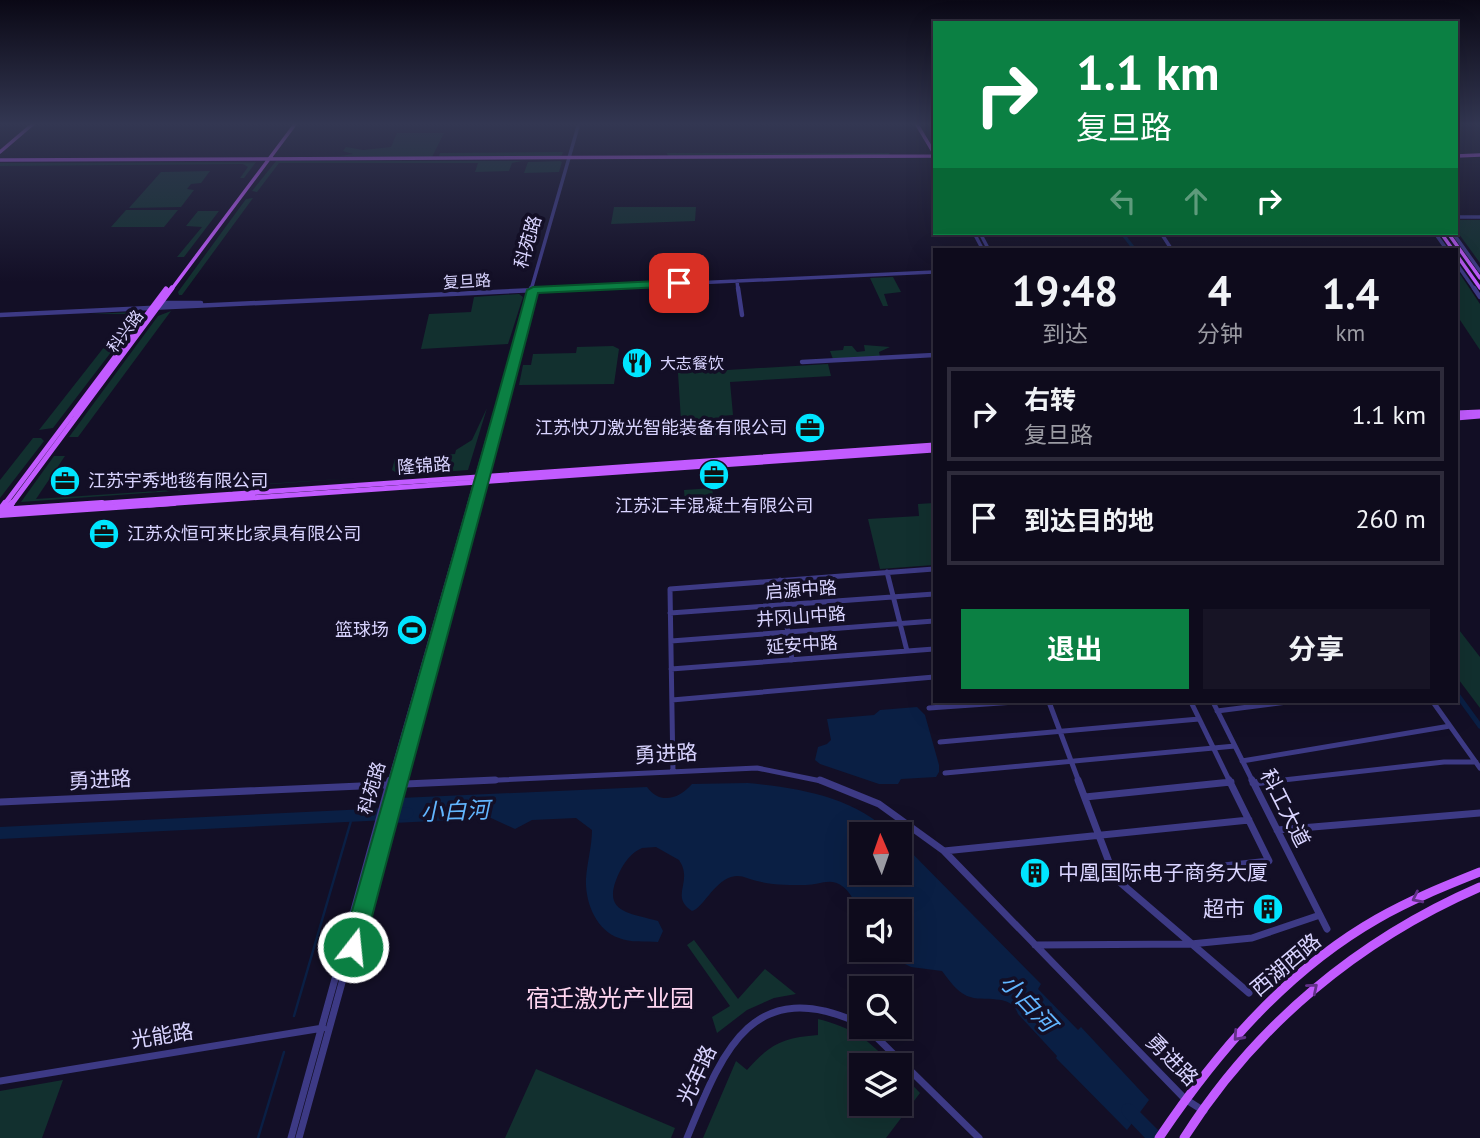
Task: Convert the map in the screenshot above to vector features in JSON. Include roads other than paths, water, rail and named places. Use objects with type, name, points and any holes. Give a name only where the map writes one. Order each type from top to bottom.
[{"type":"main road","name":"科兴路","points":[[2,512],[254,176]]},
{"type":"main road","points":[[1458,256],[1480,278]]},
{"type":"main road","points":[[1458,258],[1479,287]]},
{"type":"main road","points":[[1463,273],[1479,287]]},
{"type":"main road","points":[[1458,416],[1480,414]]},
{"type":"main road","name":"隆锦路","points":[[2,512],[933,445]]},
{"type":"main road","name":"隆锦路","points":[[480,478],[933,450]]},
{"type":"main road","name":"西湖西路","points":[[1159,1138],[1185,1100],[1265,1006],[1309,968],[1362,928],[1397,908],[1480,872]]},
{"type":"main road","name":"西湖西路","points":[[1186,1135],[1249,1052],[1294,1003],[1344,961],[1379,937],[1423,912],[1480,887]]},
{"type":"street","name":"科苑路","points":[[290,1138],[387,827],[531,290],[565,176]]},
{"type":"street","points":[[1458,218],[1480,217]]},
{"type":"street","points":[[1451,235],[1480,271]]},
{"type":"street","points":[[1458,266],[1480,297]]},
{"type":"street","name":"复旦路","points":[[0,315],[157,305],[933,272]]},
{"type":"street","points":[[737,281],[742,315]]},
{"type":"street","points":[[802,362],[933,355]]},
{"type":"street","name":"科苑路","points":[[299,1138],[388,784],[411,715],[480,478]]},
{"type":"street","points":[[673,772],[670,589],[933,569]]},
{"type":"street","points":[[887,572],[907,651]]},
{"type":"street","points":[[780,580],[792,660]]},
{"type":"street","name":"启源中路","points":[[670,613],[933,594]]},
{"type":"street","name":"井冈山中路","points":[[671,641],[933,621]]},
{"type":"street","name":"延安中路","points":[[671,669],[933,649]]},
{"type":"street","points":[[672,700],[933,677]]},
{"type":"street","points":[[929,708],[1001,703]]},
{"type":"street","points":[[1049,703],[1115,878],[1249,993]]},
{"type":"street","points":[[1115,878],[1269,861],[1191,703]]},
{"type":"street","name":"科工大道","points":[[1213,703],[1327,929]]},
{"type":"street","points":[[1217,711],[1279,703]]},
{"type":"street","points":[[1434,703],[1478,765]]},
{"type":"street","points":[[940,742],[1199,719]]},
{"type":"street","points":[[1242,761],[1450,726]]},
{"type":"street","points":[[945,773],[1234,746]]},
{"type":"street","points":[[1253,783],[1444,762],[1478,765]]},
{"type":"street","name":"勇进路","points":[[0,802],[757,768],[803,773],[874,799],[909,821],[944,851],[1185,1100],[1204,1111]]},
{"type":"street","points":[[1086,797],[1231,782]]},
{"type":"street","points":[[1277,830],[1480,813]]},
{"type":"street","points":[[944,851],[1249,820]]},
{"type":"street","points":[[1035,945],[1191,944],[1252,938],[1317,916]]},
{"type":"street","name":"光年路","points":[[687,1138],[731,1044],[752,1023],[777,1011],[804,1007],[831,1010],[849,1018]]},
{"type":"street","name":"光能路","points":[[0,1081],[326,1028]]},
{"type":"street","points":[[878,1039],[979,1138]]},
{"type":"water","points":[[917,707],[925,715],[939,765],[936,777],[901,779],[898,784],[879,784],[815,760],[818,747],[831,740],[827,719],[874,715],[880,710]]},
{"type":"water","points":[[748,783],[788,788],[844,803],[878,822],[849,822],[849,886],[912,886],[912,853],[1041,984],[1038,989],[1078,1030],[1081,1027],[1149,1100],[1127,1130],[1056,1058],[1009,1003],[967,996],[956,988],[942,971],[911,967],[901,962],[912,962],[912,899],[852,899],[838,883],[782,884],[735,876],[719,884],[692,911],[682,900],[684,875],[679,860],[656,847],[642,848],[631,855],[619,873],[613,896],[620,908],[658,921],[663,931],[658,942],[628,941],[604,929],[590,906],[586,879],[592,830],[576,818],[532,820],[515,829],[491,818],[394,823],[400,798],[647,787],[658,796],[670,798],[692,784]]},
{"type":"waterway","points":[[1124,235],[1133,248]]},
{"type":"waterway","points":[[1458,696],[1480,726]]},
{"type":"waterway","name":"小白河","points":[[0,833],[408,813]]},
{"type":"waterway","points":[[294,1016],[353,814]]},
{"type":"waterway","points":[[258,1138],[284,1052]]},
{"type":"waterway","name":"小白河","points":[[1128,1110],[1156,1138]]},
{"type":"place","name":"大志餐饮","points":[[637,363]]},
{"type":"place","name":"江苏快刀激光智能装备有限公司","points":[[810,428]]},
{"type":"place","name":"江苏汇丰混凝土有限公司","points":[[714,475]]},
{"type":"place","name":"江苏宇秀地毯有限公司","points":[[65,481]]},
{"type":"place","name":"江苏众恒可来比家具有限公司","points":[[104,534]]},
{"type":"place","name":"篮球场","points":[[412,630]]},
{"type":"place","name":"中凰国际电子商务大厦","points":[[1035,873]]},
{"type":"place","name":"超市","points":[[1268,909]]},
{"type":"district","name":"宿迁激光产业园","points":[[610,999]]}]
